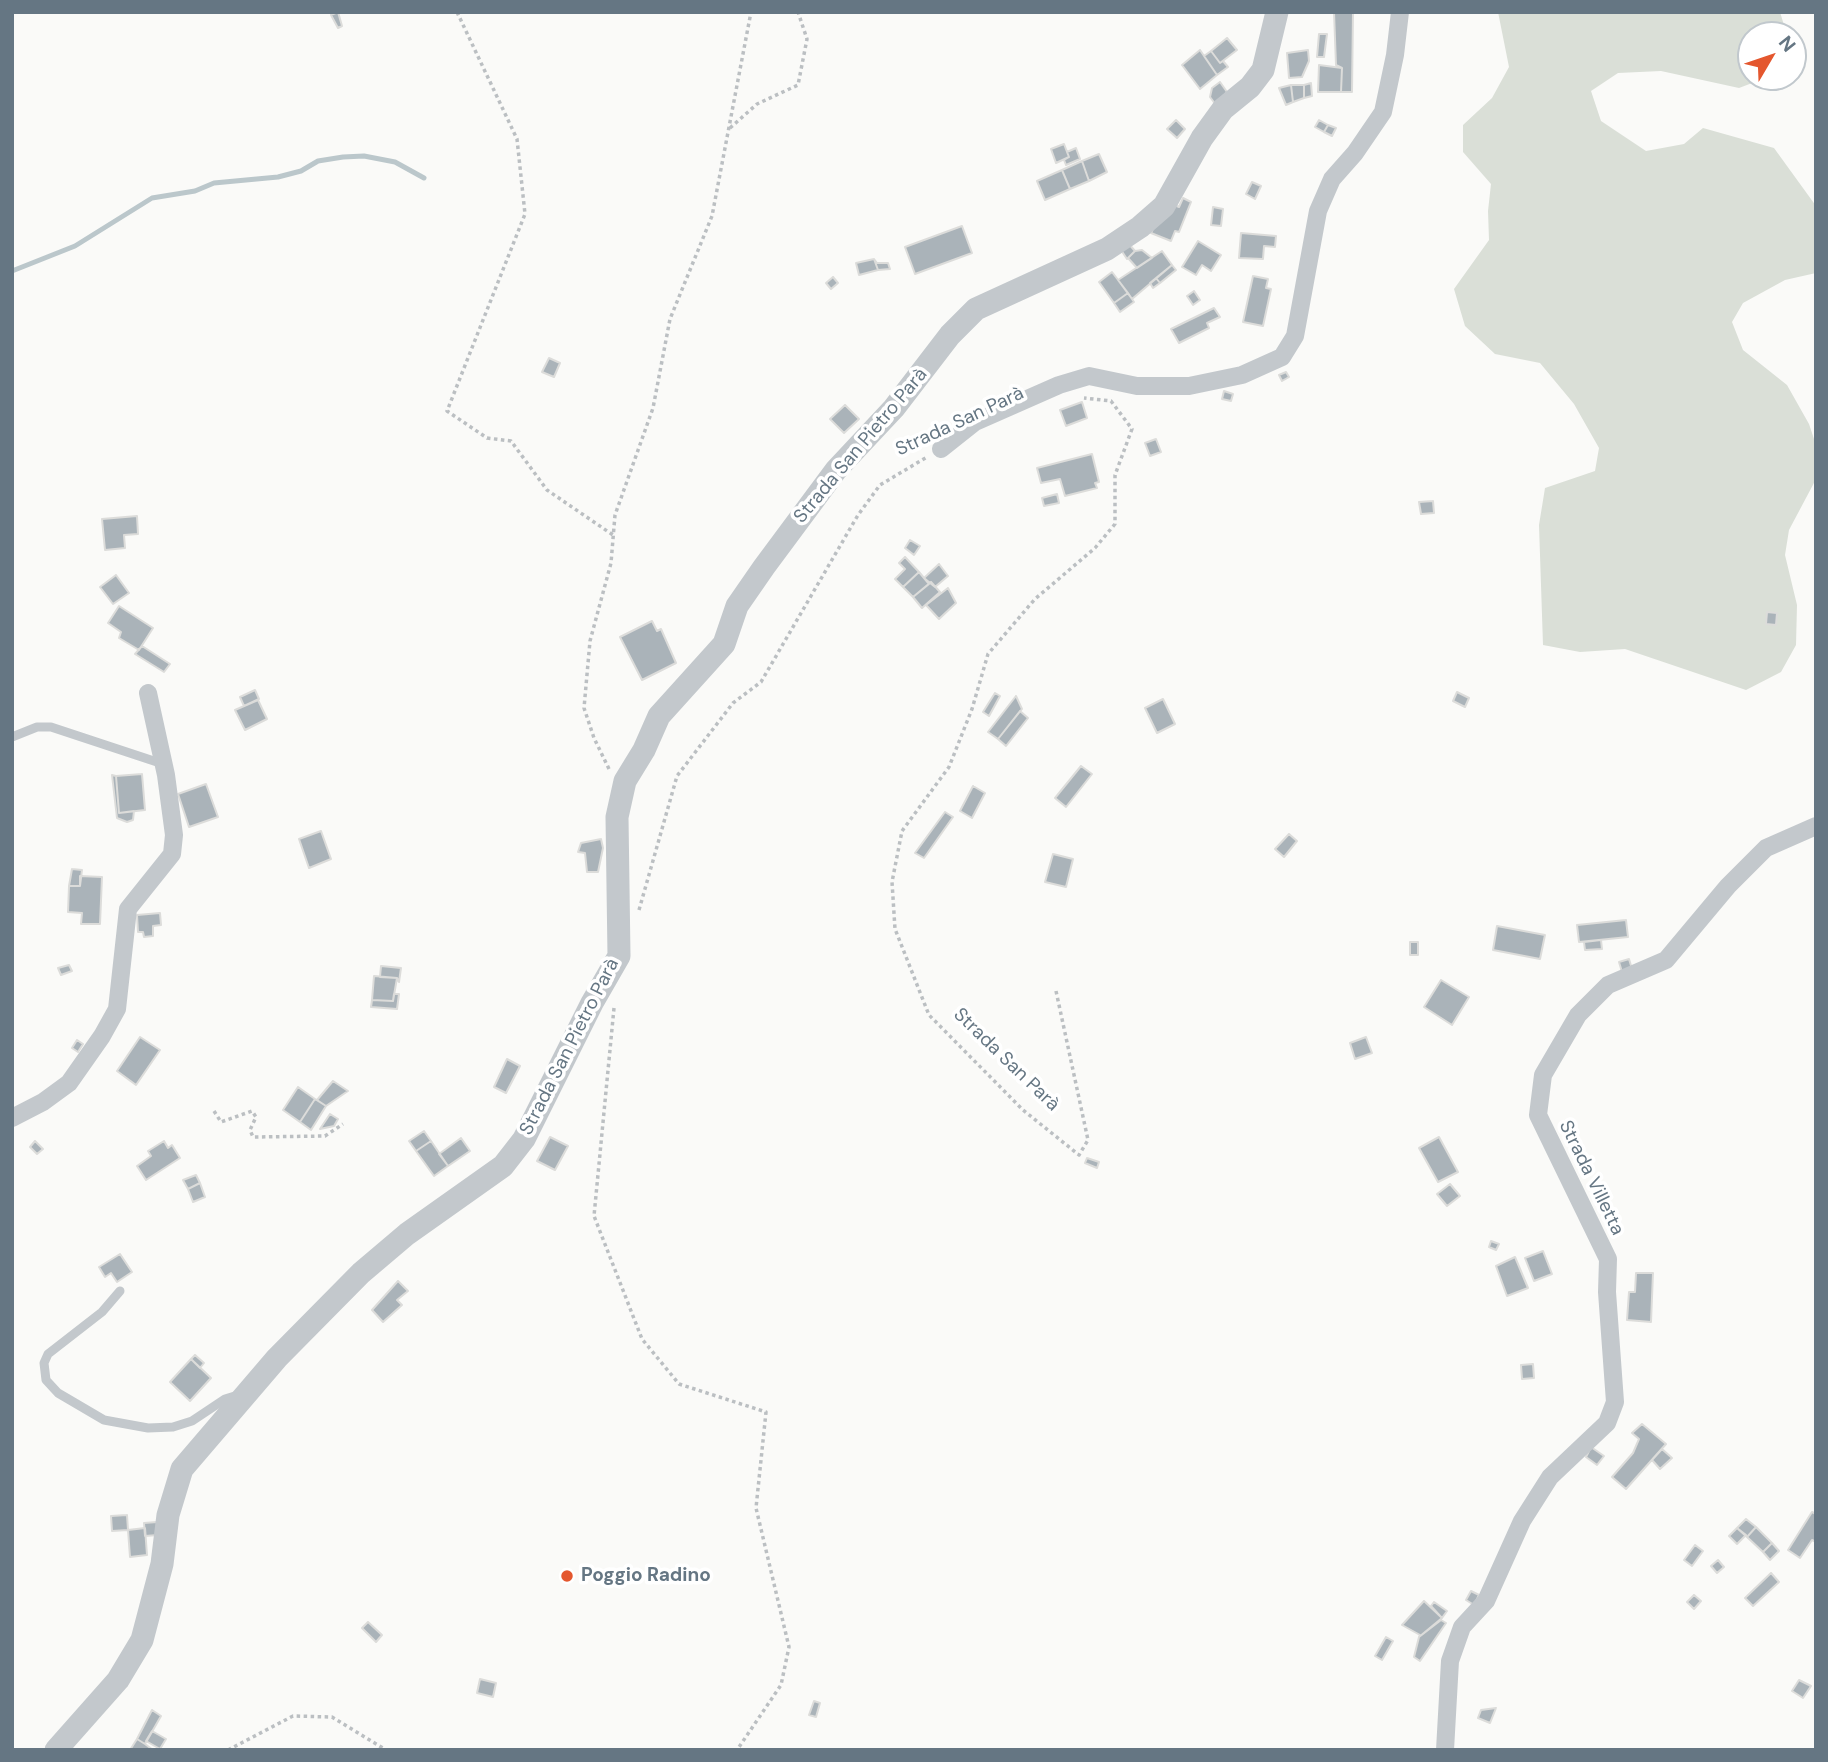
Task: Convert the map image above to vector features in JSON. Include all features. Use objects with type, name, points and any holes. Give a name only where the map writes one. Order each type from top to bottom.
[{"type":"street","name":"Strada San Pietro Parà","points":[[56,1750],[118,1680],[142,1640],[162,1564],[168,1515],[182,1469],[277,1358],[360,1273],[407,1234],[503,1166],[524,1139],[592,1003],[619,956],[616,868],[620,803],[625,781],[659,716],[724,644],[737,606],[836,470],[894,408],[950,335],[976,309],[1107,249],[1140,227],[1164,206],[1202,138],[1223,109],[1251,87],[1263,70],[1276,12]]},
{"type":"street","points":[[941,449],[975,422],[1059,385],[1090,376],[1137,386],[1189,386],[1242,375],[1282,357],[1295,336],[1318,211],[1332,179],[1355,153],[1383,112],[1395,55],[1399,12]]},
{"type":"street","points":[[12,1118],[43,1102],[69,1083],[89,1057],[117,1009],[128,909],[172,854],[174,835],[148,693]]},
{"type":"street","name":"Strada Villetta","points":[[1445,1750],[1450,1661],[1462,1627],[1486,1601],[1522,1521],[1550,1477],[1607,1423],[1615,1402],[1606,1292],[1608,1259],[1538,1115],[1543,1075],[1578,1015],[1608,985],[1666,960],[1728,886],[1766,848],[1816,827]]},
{"type":"lane","points":[[12,737],[37,727],[51,727],[163,764]]},
{"type":"lane","points":[[120,1291],[102,1312],[48,1354],[44,1363],[46,1380],[58,1394],[104,1420],[148,1428],[173,1427],[192,1421],[225,1399],[247,1393]]},
{"type":"path","points":[[457,12],[517,139],[525,214],[447,411],[486,438],[511,441],[547,490],[613,535]]},
{"type":"path","points":[[620,803],[584,708],[590,640],[611,564],[615,515],[653,408],[670,319],[712,216],[751,12]]},
{"type":"path","points":[[730,128],[757,104],[798,85],[807,39],[798,12]]},
{"type":"path","name":"Strada San Parà","points":[[1056,991],[1088,1140],[1079,1155],[1023,1110],[929,1015],[895,929],[892,882],[902,831],[949,767],[972,709],[988,654],[1035,598],[1095,548],[1115,524],[1115,475],[1132,429],[1111,401],[1079,397]]},
{"type":"path","name":"Strada San Parà","points":[[636,919],[677,776],[733,703],[761,682],[858,514],[880,485],[941,449]]},
{"type":"path","points":[[615,998],[594,1216],[642,1339],[679,1384],[766,1412],[756,1508],[789,1647],[781,1685],[737,1750]]},
{"type":"path","points":[[214,1111],[220,1122],[252,1111],[256,1117],[250,1130],[253,1137],[325,1136],[343,1124]]},
{"type":"path","points":[[228,1750],[293,1716],[332,1717],[386,1750]]},
{"type":"shaded area","points":[[1498,12],[1780,12],[1783,21],[1737,21],[1737,88],[1661,71],[1618,73],[1591,91],[1601,121],[1646,151],[1684,144],[1703,128],[1774,148],[1816,206],[1816,273],[1785,280],[1743,303],[1732,322],[1743,350],[1787,385],[1809,424],[1816,445],[1815,481],[1789,530],[1785,555],[1797,605],[1796,645],[1781,672],[1746,690],[1625,649],[1580,652],[1543,645],[1539,525],[1545,488],[1595,471],[1599,448],[1574,404],[1540,363],[1495,354],[1465,326],[1454,289],[1489,240],[1491,184],[1463,152],[1463,125],[1492,98],[1509,67]]},
{"type":"building","points":[[338,12],[342,26],[338,28],[331,15]]},
{"type":"building","points":[[1334,12],[1353,12],[1352,92],[1341,92],[1342,68],[1336,65]]},
{"type":"building","points":[[1319,34],[1327,34],[1324,57],[1317,57]]},
{"type":"building","points":[[1227,38],[1237,50],[1220,63],[1211,51]]},
{"type":"building","points":[[1200,50],[1217,75],[1200,89],[1182,65]]},
{"type":"building","points":[[1308,50],[1309,61],[1302,77],[1289,78],[1287,53]]},
{"type":"building","points":[[1211,51],[1220,63],[1223,61],[1228,67],[1217,75],[1204,56]]},
{"type":"building","points":[[1319,65],[1342,68],[1341,92],[1318,92]]},
{"type":"building","points":[[1220,82],[1227,92],[1216,105],[1210,97],[1212,88]]},
{"type":"building","points":[[1311,83],[1312,96],[1304,98],[1304,85]]},
{"type":"building","points":[[1291,85],[1304,85],[1304,98],[1293,102]]},
{"type":"building","points":[[1291,85],[1293,102],[1286,105],[1279,88]]},
{"type":"building","points":[[1176,120],[1185,129],[1177,138],[1167,129]]},
{"type":"building","points":[[1319,120],[1328,125],[1324,132],[1315,127]]},
{"type":"building","points":[[1328,125],[1336,128],[1332,136],[1324,132]]},
{"type":"building","points":[[1064,144],[1069,157],[1056,163],[1051,149]]},
{"type":"building","points":[[1076,148],[1080,159],[1066,165],[1064,160],[1069,157],[1067,152]]},
{"type":"building","points":[[1099,154],[1107,172],[1089,181],[1082,161]]},
{"type":"building","points":[[1082,161],[1089,181],[1070,189],[1062,170]]},
{"type":"building","points":[[1062,170],[1070,189],[1045,200],[1037,181]]},
{"type":"building","points":[[1252,182],[1261,186],[1255,199],[1246,194]]},
{"type":"building","points":[[1183,198],[1191,202],[1179,232],[1175,231],[1171,241],[1151,233],[1170,203],[1179,207]]},
{"type":"building","points":[[1213,207],[1223,209],[1221,226],[1211,225]]},
{"type":"building","points":[[962,226],[972,253],[915,274],[905,247]]},
{"type":"building","points":[[1241,233],[1276,236],[1275,247],[1264,246],[1263,259],[1239,258]]},
{"type":"building","points":[[1198,241],[1221,255],[1211,271],[1202,265],[1196,275],[1182,267]]},
{"type":"building","points":[[1128,243],[1135,251],[1127,259],[1121,250]]},
{"type":"building","points":[[1142,250],[1152,258],[1137,268],[1128,258],[1135,251]]},
{"type":"building","points":[[1162,251],[1172,265],[1132,299],[1118,280]]},
{"type":"building","points":[[874,259],[878,270],[859,275],[856,263]]},
{"type":"building","points":[[874,259],[877,263],[888,263],[890,269],[878,270]]},
{"type":"building","points":[[1172,265],[1176,270],[1160,283],[1156,278]]},
{"type":"building","points":[[1112,272],[1128,293],[1114,303],[1099,282]]},
{"type":"building","points":[[1253,276],[1268,279],[1266,288],[1271,289],[1263,326],[1243,322]]},
{"type":"building","points":[[833,277],[838,283],[831,289],[826,283]]},
{"type":"building","points":[[1156,278],[1160,283],[1153,288],[1150,283]]},
{"type":"building","points":[[1194,291],[1200,300],[1193,305],[1187,296]]},
{"type":"building","points":[[1128,293],[1134,302],[1120,312],[1114,303]]},
{"type":"building","points":[[1214,308],[1220,317],[1207,323],[1209,328],[1179,343],[1171,329]]},
{"type":"building","points":[[549,358],[560,363],[554,377],[542,372]]},
{"type":"building","points":[[1286,372],[1289,377],[1282,381],[1279,375]]},
{"type":"building","points":[[1224,391],[1233,394],[1231,401],[1222,399]]},
{"type":"building","points":[[1082,402],[1087,418],[1066,426],[1060,410]]},
{"type":"building","points":[[845,405],[859,419],[844,433],[830,419]]},
{"type":"building","points":[[1156,439],[1161,452],[1150,456],[1145,443]]},
{"type":"building","points":[[1092,454],[1099,482],[1095,483],[1097,488],[1065,496],[1060,479],[1041,483],[1037,468]]},
{"type":"building","points":[[1057,494],[1059,503],[1044,506],[1042,498]]},
{"type":"building","points":[[1433,501],[1434,513],[1421,514],[1419,502]]},
{"type":"building","points":[[137,516],[138,534],[124,535],[125,548],[105,550],[102,519]]},
{"type":"building","points":[[910,540],[920,546],[914,555],[905,548]]},
{"type":"building","points":[[905,557],[919,572],[903,587],[895,579],[905,569],[899,563]]},
{"type":"building","points":[[939,564],[948,576],[935,587],[924,578]]},
{"type":"building","points":[[919,572],[929,584],[913,597],[903,587]]},
{"type":"building","points":[[116,575],[129,593],[113,604],[100,587]]},
{"type":"building","points":[[931,582],[940,592],[922,608],[913,597]]},
{"type":"building","points":[[948,588],[956,603],[939,619],[926,605]]},
{"type":"building","points":[[119,606],[153,628],[139,650],[119,638],[121,632],[108,623]]},
{"type":"building","points":[[1767,612],[1777,613],[1776,625],[1766,624]]},
{"type":"building","points":[[652,621],[657,631],[661,629],[676,663],[642,680],[620,637]]},
{"type":"building","points":[[142,646],[170,664],[164,672],[135,654]]},
{"type":"building","points":[[255,690],[259,699],[244,706],[240,697]]},
{"type":"building","points":[[1457,692],[1469,698],[1465,707],[1453,701]]},
{"type":"building","points":[[995,693],[1000,696],[989,716],[983,712]]},
{"type":"building","points":[[1016,696],[1022,709],[998,739],[988,732]]},
{"type":"building","points":[[1163,699],[1175,724],[1157,733],[1145,708]]},
{"type":"building","points":[[258,700],[267,719],[245,730],[235,710]]},
{"type":"building","points":[[1020,711],[1028,718],[1006,746],[998,739]]},
{"type":"building","points":[[1081,766],[1092,774],[1066,807],[1055,798]]},
{"type":"building","points":[[142,774],[145,810],[119,813],[116,776]]},
{"type":"building","points":[[112,775],[116,776],[119,813],[134,811],[133,820],[127,822],[117,818]]},
{"type":"building","points":[[206,784],[218,817],[189,827],[178,794]]},
{"type":"building","points":[[973,786],[985,793],[972,818],[960,811]]},
{"type":"building","points":[[945,812],[953,817],[924,858],[915,853]]},
{"type":"building","points":[[321,831],[331,859],[309,868],[299,839]]},
{"type":"building","points":[[1289,834],[1297,841],[1284,857],[1275,849]]},
{"type":"building","points":[[601,839],[603,848],[598,872],[587,872],[585,853],[578,852],[581,843]]},
{"type":"building","points":[[1053,854],[1073,859],[1066,887],[1045,882]]},
{"type":"building","points":[[72,869],[82,870],[80,886],[69,886]]},
{"type":"building","points":[[80,876],[102,877],[100,924],[81,924],[82,913],[68,912],[69,886],[80,886]]},
{"type":"building","points":[[160,913],[161,925],[153,926],[153,936],[144,937],[143,932],[138,932],[137,915]]},
{"type":"building","points":[[1626,920],[1628,937],[1579,942],[1577,925]]},
{"type":"building","points":[[1497,926],[1545,935],[1540,959],[1493,950]]},
{"type":"building","points":[[1601,940],[1602,949],[1585,950],[1584,942]]},
{"type":"building","points":[[1410,942],[1418,942],[1418,955],[1410,955]]},
{"type":"building","points":[[1629,959],[1632,969],[1622,972],[1619,962]]},
{"type":"building","points":[[69,965],[72,971],[61,975],[58,968]]},
{"type":"building","points":[[381,966],[401,968],[399,982],[397,978],[380,977]]},
{"type":"building","points":[[374,976],[397,978],[393,1001],[372,1000]]},
{"type":"building","points":[[1441,980],[1469,997],[1452,1025],[1424,1007]]},
{"type":"building","points":[[394,994],[399,994],[397,1009],[371,1007],[372,1000],[393,1001]]},
{"type":"building","points":[[140,1037],[160,1050],[136,1085],[117,1071]]},
{"type":"building","points":[[1366,1037],[1372,1053],[1355,1059],[1350,1043]]},
{"type":"building","points":[[77,1040],[83,1044],[78,1052],[72,1048]]},
{"type":"building","points":[[507,1059],[520,1066],[506,1093],[494,1087]]},
{"type":"building","points":[[333,1081],[348,1091],[326,1106],[317,1100]]},
{"type":"building","points":[[298,1087],[315,1099],[300,1122],[283,1110]]},
{"type":"building","points":[[315,1099],[326,1106],[311,1130],[300,1122]]},
{"type":"building","points":[[330,1114],[338,1119],[334,1126],[320,1129]]},
{"type":"building","points":[[424,1131],[431,1141],[416,1151],[409,1141]]},
{"type":"building","points":[[550,1137],[568,1146],[555,1170],[537,1161]]},
{"type":"building","points":[[1439,1137],[1458,1172],[1438,1182],[1419,1148]]},
{"type":"building","points":[[461,1138],[470,1151],[448,1166],[439,1154]]},
{"type":"building","points":[[35,1141],[43,1149],[37,1154],[30,1147]]},
{"type":"building","points":[[164,1141],[168,1148],[172,1145],[180,1158],[146,1180],[137,1166],[151,1156],[148,1151]]},
{"type":"building","points":[[431,1141],[448,1166],[434,1176],[416,1151]]},
{"type":"building","points":[[1087,1158],[1099,1162],[1097,1168],[1085,1163]]},
{"type":"building","points":[[196,1175],[200,1183],[188,1189],[183,1180]]},
{"type":"building","points":[[200,1183],[205,1197],[193,1202],[188,1189]]},
{"type":"building","points":[[1450,1184],[1460,1196],[1447,1206],[1437,1194]]},
{"type":"building","points":[[1491,1241],[1499,1244],[1496,1250],[1489,1247]]},
{"type":"building","points":[[1543,1251],[1552,1274],[1534,1281],[1525,1258]]},
{"type":"building","points":[[120,1254],[132,1272],[117,1282],[111,1273],[105,1277],[99,1267]]},
{"type":"building","points":[[1515,1257],[1528,1288],[1507,1296],[1496,1266]]},
{"type":"building","points":[[1636,1273],[1653,1273],[1651,1322],[1627,1320],[1629,1292],[1635,1292]]},
{"type":"building","points":[[398,1281],[408,1291],[397,1300],[402,1305],[383,1322],[372,1310]]},
{"type":"building","points":[[195,1355],[204,1363],[200,1368],[191,1359]]},
{"type":"building","points":[[191,1359],[211,1378],[190,1401],[170,1382]]},
{"type":"building","points":[[1533,1364],[1534,1378],[1522,1379],[1521,1365]]},
{"type":"building","points":[[1642,1424],[1666,1444],[1626,1489],[1612,1477],[1633,1453],[1639,1439],[1632,1433]]},
{"type":"building","points":[[1591,1447],[1604,1456],[1597,1465],[1586,1457]]},
{"type":"building","points":[[1662,1449],[1672,1458],[1660,1469],[1652,1460]]},
{"type":"building","points":[[1812,1512],[1816,1514],[1816,1542],[1812,1540],[1800,1558],[1788,1550]]},
{"type":"building","points":[[127,1515],[128,1530],[112,1531],[111,1516]]},
{"type":"building","points":[[1746,1519],[1756,1527],[1747,1537],[1737,1528]]},
{"type":"building","points":[[157,1522],[158,1535],[145,1536],[144,1523]]},
{"type":"building","points":[[1756,1527],[1772,1543],[1763,1552],[1747,1537]]},
{"type":"building","points":[[145,1528],[147,1555],[130,1557],[128,1530]]},
{"type":"building","points":[[1737,1528],[1746,1535],[1737,1544],[1729,1536]]},
{"type":"building","points":[[1772,1543],[1779,1551],[1770,1560],[1763,1552]]},
{"type":"building","points":[[1695,1545],[1703,1551],[1692,1566],[1684,1560]]},
{"type":"building","points":[[1718,1560],[1724,1567],[1717,1573],[1711,1566]]},
{"type":"building","points":[[1771,1573],[1779,1582],[1753,1606],[1745,1598]]},
{"type":"building","points":[[1471,1591],[1479,1595],[1474,1605],[1466,1600]]},
{"type":"building","points":[[1694,1595],[1701,1601],[1694,1609],[1687,1602]]},
{"type":"building","points":[[1424,1601],[1442,1618],[1419,1637],[1420,1635],[1402,1625]]},
{"type":"building","points":[[1434,1602],[1447,1611],[1442,1618],[1431,1606]]},
{"type":"building","points":[[1441,1620],[1446,1623],[1420,1661],[1414,1657],[1419,1637]]},
{"type":"building","points":[[368,1622],[382,1635],[376,1642],[362,1628]]},
{"type":"building","points":[[1386,1637],[1393,1641],[1382,1660],[1375,1656]]},
{"type":"building","points":[[480,1679],[496,1683],[493,1697],[477,1693]]},
{"type":"building","points":[[1799,1680],[1811,1686],[1803,1698],[1792,1691]]},
{"type":"building","points":[[814,1701],[820,1703],[816,1717],[809,1715]]},
{"type":"building","points":[[1496,1708],[1490,1723],[1478,1718],[1481,1710]]},
{"type":"building","points":[[152,1710],[161,1716],[145,1744],[137,1739]]},
{"type":"building","points":[[152,1731],[166,1739],[160,1749],[146,1741]]},
{"type":"building","points":[[137,1739],[145,1744],[153,1750],[130,1750]]},
{"type":"waterway","points":[[12,271],[75,246],[152,198],[195,191],[214,183],[278,177],[301,171],[318,161],[364,156],[395,162],[424,178]]},
{"type":"place","name":"Poggio Radino","points":[[567,1576]]}]
